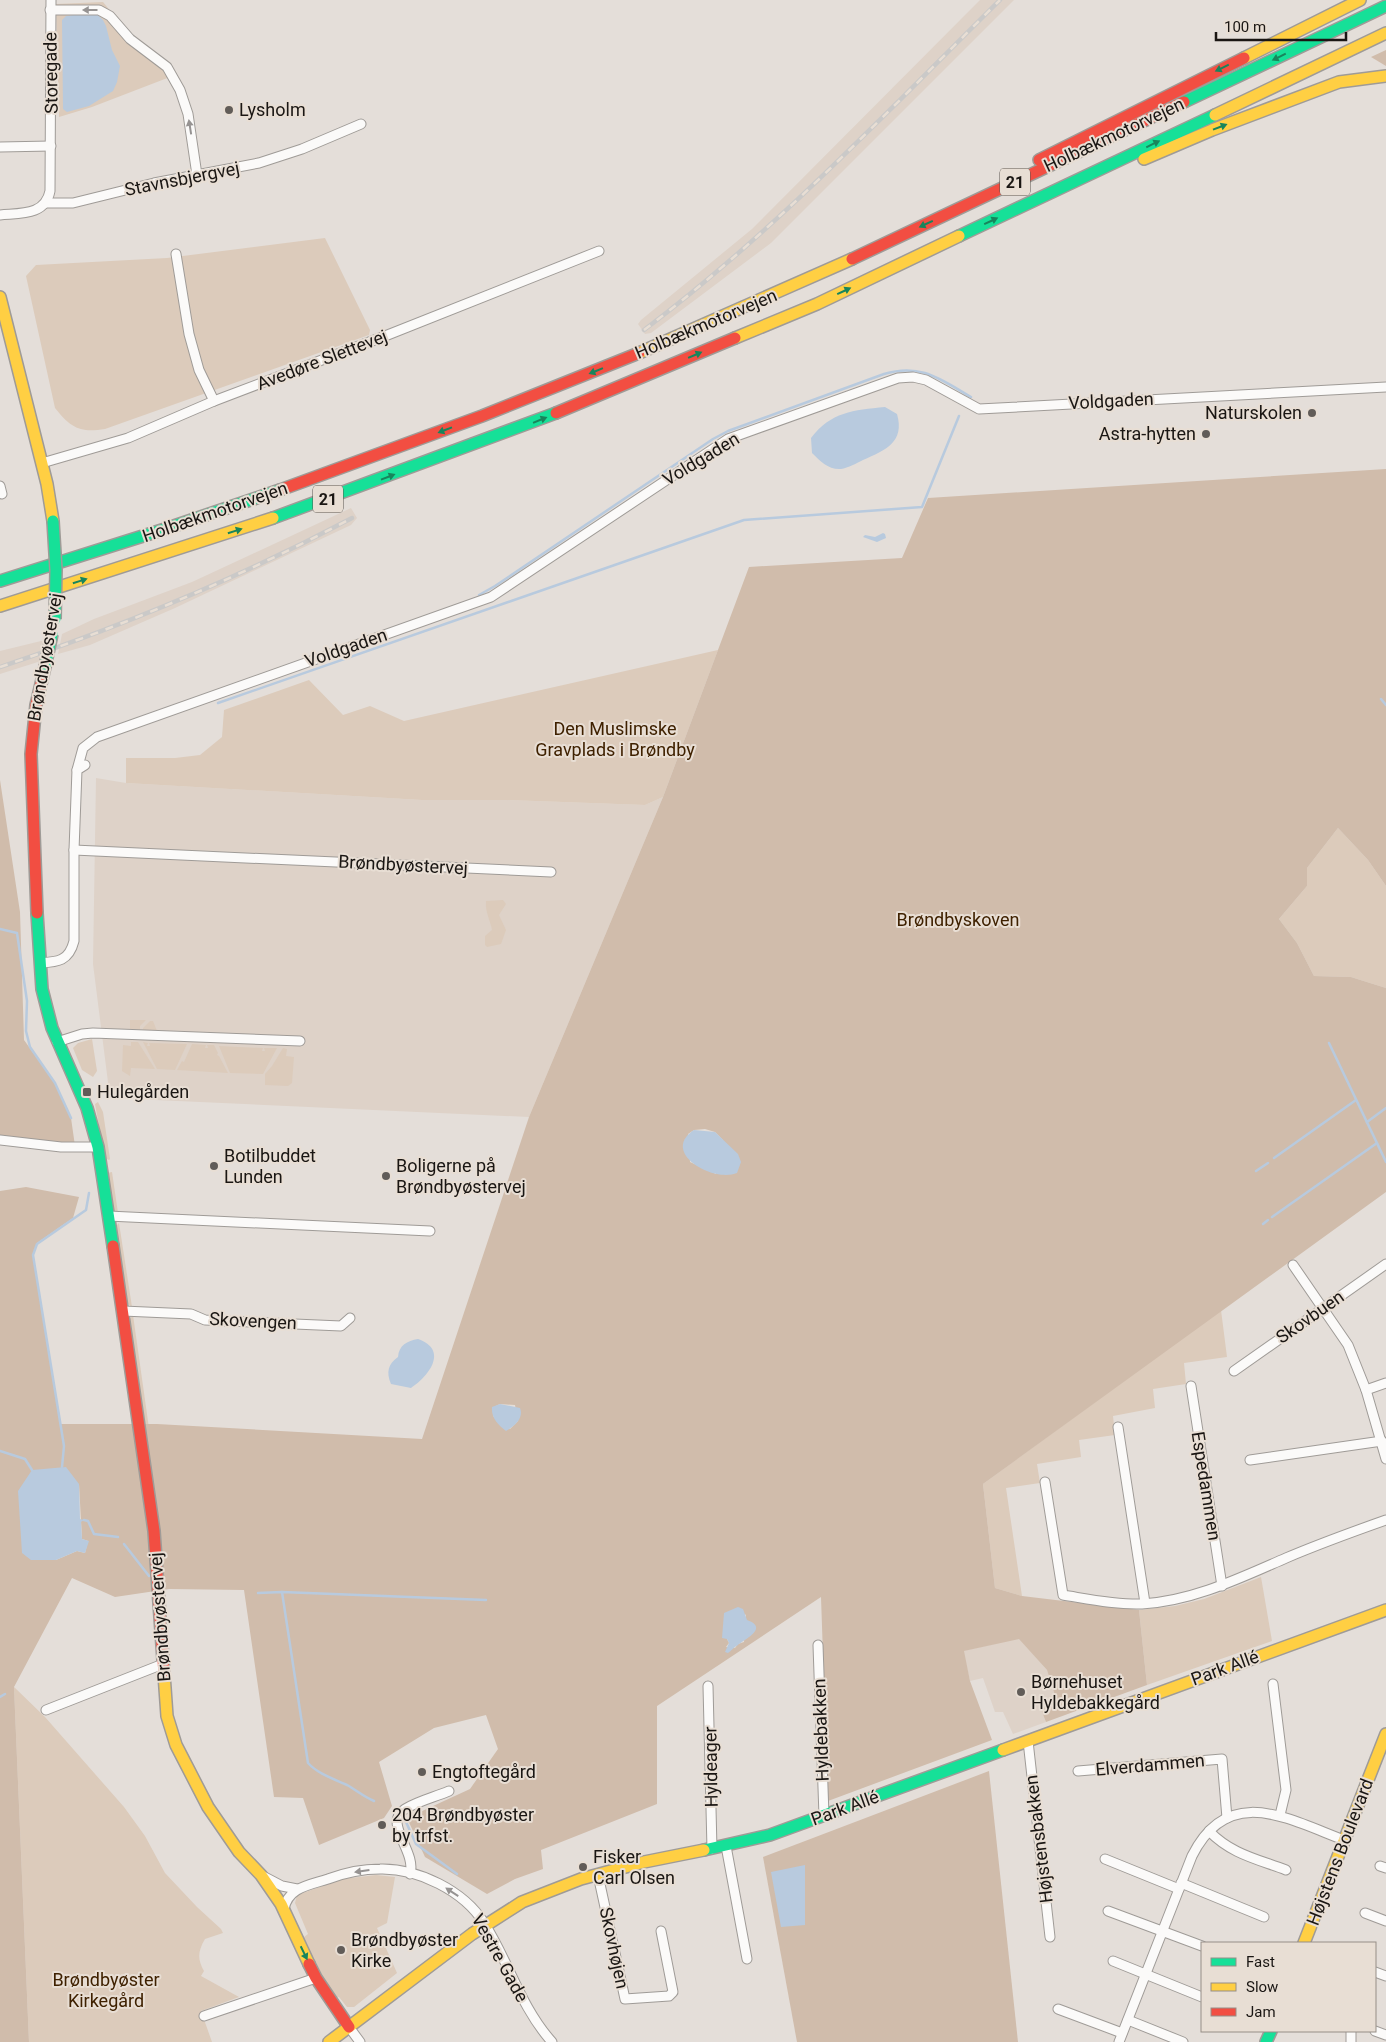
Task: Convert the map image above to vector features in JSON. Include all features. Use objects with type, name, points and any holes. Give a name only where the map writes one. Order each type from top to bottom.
[{"type":"main road","points":[[956,210],[1015,171],[1360,0]]},
{"type":"main road","name":"Holbækmotorvejen","points":[[0,581],[233,507],[513,404],[641,352],[807,281],[1386,6]]},
{"type":"main road","name":"Holbækmotorvejen","points":[[0,606],[247,527],[379,481],[533,423],[816,304],[1386,33]]},
{"type":"main road","points":[[1029,203],[1090,183],[1212,130],[1339,82],[1386,76]]},
{"type":"main road","name":"Brøndbyøstervej","points":[[0,296],[42,463],[56,554],[55,619],[46,668],[36,705],[31,754],[42,989],[57,1042],[87,1108],[98,1146],[154,1531],[166,1716],[176,1746],[208,1807],[221,1829],[239,1852],[261,1874],[284,1909],[316,1978],[349,2027]]},
{"type":"main road","name":"Park Allé","points":[[329,2042],[485,1924],[521,1902],[557,1887],[598,1875],[726,1846],[824,1816],[1386,1610]]},
{"type":"main road","name":"Højstens Boulevard","points":[[1304,1942],[1386,1734]]},
{"type":"street","name":"Storegade","points":[[46,203],[50,191],[51,0]]},
{"type":"street","points":[[50,10],[99,10],[110,16],[130,39],[167,67],[180,90],[188,114],[197,175]]},
{"type":"street","name":"Stavnsbjergvej","points":[[0,216],[36,210],[46,203],[72,203],[154,183],[259,163],[302,149],[361,124]]},
{"type":"street","points":[[0,147],[51,146]]},
{"type":"street","name":"Avedøre Slettevej","points":[[42,463],[128,438],[214,401],[385,336],[599,251]]},
{"type":"street","points":[[176,254],[189,334],[199,370],[214,401]]},
{"type":"street","name":"Voldgaden","points":[[74,850],[83,748],[97,737],[491,597],[728,439],[898,378],[913,377],[926,380],[979,409],[1386,387]]},
{"type":"street","points":[[40,963],[62,960],[72,949],[74,934],[74,850]]},
{"type":"street","name":"Brøndbyøstervej","points":[[74,850],[551,872]]},
{"type":"street","points":[[57,1042],[82,1034],[92,1033],[300,1041]]},
{"type":"street","points":[[0,1140],[61,1147],[98,1146]]},
{"type":"street","points":[[108,1216],[430,1231]]},
{"type":"street","name":"Skovbuen","points":[[1234,1371],[1386,1264]]},
{"type":"street","points":[[1293,1265],[1348,1345],[1366,1390],[1386,1459]]},
{"type":"street","name":"Skovengen","points":[[123,1311],[191,1314],[204,1320],[341,1326],[350,1318]]},
{"type":"street","points":[[1366,1390],[1386,1383]]},
{"type":"street","name":"Espedammen","points":[[1191,1386],[1222,1586]]},
{"type":"street","points":[[1118,1427],[1145,1603]]},
{"type":"street","points":[[1250,1460],[1382,1441]]},
{"type":"street","points":[[1045,1482],[1062,1595],[1102,1601],[1145,1603],[1182,1598],[1222,1586],[1335,1538],[1386,1520]]},
{"type":"street","name":"Hyldebakken","points":[[818,1645],[824,1816]]},
{"type":"street","points":[[46,1710],[163,1664]]},
{"type":"street","points":[[1273,1684],[1286,1790],[1280,1816]]},
{"type":"street","name":"Hyldeager","points":[[708,1686],[712,1849]]},
{"type":"street","name":"Højstensbakken","points":[[1028,1741],[1050,1937]]},
{"type":"street","name":"Elverdammen","points":[[1078,1771],[1222,1759],[1227,1818]]},
{"type":"street","points":[[410,1874],[411,1858],[398,1830],[400,1814],[406,1809],[449,1791]]},
{"type":"street","points":[[1058,2009],[1121,2038],[1194,1854],[1209,1831],[1227,1818],[1254,1812],[1270,1812],[1344,1840]]},
{"type":"street","points":[[1209,1831],[1221,1844],[1230,1849],[1286,1870]]},
{"type":"street","points":[[726,1846],[747,1959]]},
{"type":"street","points":[[1105,1859],[1264,1916]]},
{"type":"street","name":"Vestre Gade","points":[[298,1889],[340,1874],[380,1869],[410,1874],[439,1884],[459,1897],[475,1911],[485,1924],[524,2003],[552,2042]]},
{"type":"street","points":[[261,1874],[282,1886],[298,1889]]},
{"type":"street","name":"Skovhøjen","points":[[598,1875],[625,1999],[669,1996],[673,1992],[661,1931]]},
{"type":"street","points":[[284,1909],[286,1900],[298,1889]]},
{"type":"street","points":[[1108,1911],[1201,1946]]},
{"type":"street","points":[[1365,1913],[1386,1921]]},
{"type":"street","points":[[1113,1962],[1201,1997]]},
{"type":"street","points":[[204,2016],[316,1978]]},
{"type":"street","points":[[1128,2020],[1183,2042]]},
{"type":"street","name":"Brøndbyøstervej","points":[[349,2027],[360,2042]]},
{"type":"shaded area","points":[[980,0],[1014,0],[771,243],[651,333],[645,334],[638,324],[641,320],[752,229]]},
{"type":"shaded area","points":[[351,508],[357,518],[351,525],[175,608],[90,645],[58,654],[62,634],[94,619],[192,582]]},
{"type":"shaded area","points":[[41,641],[45,642],[41,661],[0,674],[0,651]]},
{"type":"shaded area","points":[[96,778],[126,783],[422,800],[505,800],[645,805],[663,797],[529,1117],[110,1098],[93,964]]},
{"type":"shaded area","name":"Børnehuset Hyldebakkegård","points":[[1019,1638],[1047,1670],[1057,1702],[1040,1707],[1046,1722],[1013,1734],[1003,1712],[995,1712],[983,1678],[970,1681],[963,1651]]},
{"type":"green space","points":[[103,2],[112,13],[111,22],[166,71],[170,77],[92,107],[59,117],[56,4]]},
{"type":"green space","points":[[1386,50],[1386,66],[1371,57]]},
{"type":"green space","points":[[325,238],[370,330],[369,335],[105,429],[89,430],[77,427],[66,420],[55,408],[26,276],[36,265],[167,258]]},
{"type":"green space","name":"Brøndbyskoven","points":[[1386,469],[1386,886],[1368,860],[1338,828],[1307,868],[1307,886],[1279,919],[1297,943],[1314,976],[1351,977],[1386,988],[1386,1192],[983,1484],[995,1588],[1022,1596],[1139,1610],[1147,1685],[1046,1722],[1040,1707],[1057,1702],[1047,1670],[1019,1639],[964,1651],[970,1681],[992,1740],[828,1801],[821,1597],[657,1706],[657,1804],[541,1850],[543,1869],[515,1879],[487,1894],[425,1857],[407,1818],[470,1789],[498,1749],[486,1715],[434,1728],[379,1762],[392,1806],[384,1818],[319,1845],[303,1798],[274,1797],[244,1590],[169,1589],[115,1597],[72,1578],[14,1687],[29,2042],[0,2042],[0,1191],[26,1187],[79,1197],[73,1218],[37,1243],[33,1255],[61,1424],[157,1424],[422,1439],[529,1117],[663,797],[749,567],[902,558],[928,498]],"holes":[[[705,1129],[715,1132],[723,1140],[716,1174],[690,1162],[688,1134],[694,1130]],[[500,1404],[515,1405],[518,1421],[510,1429],[493,1416],[496,1406]],[[79,1484],[82,1539],[88,1541],[85,1553],[77,1551],[56,1560],[31,1560]],[[746,1614],[744,1642],[738,1644],[735,1648],[726,1647],[729,1643],[727,1639]]]},
{"type":"green space","name":"Den Muslimske Gravplads i Brøndby","points":[[718,650],[663,797],[645,805],[505,800],[422,800],[126,783],[126,758],[175,758],[200,755],[222,737],[224,710],[309,680],[343,715],[370,706],[404,721]]},
{"type":"green space","points":[[0,780],[20,912],[24,1040],[55,1083],[68,1110],[75,1146],[0,1138]]},
{"type":"green space","points":[[1338,828],[1368,860],[1386,886],[1386,988],[1351,977],[1314,976],[1297,943],[1279,919],[1307,886],[1307,868]]},
{"type":"green space","points":[[503,900],[506,904],[499,915],[506,930],[501,944],[487,947],[485,945],[485,936],[492,930],[486,901]]},
{"type":"green space","points":[[130,1020],[146,1020],[140,1026],[140,1030],[130,1029]]},
{"type":"green space","points":[[150,1021],[153,1021],[157,1031],[143,1030]]},
{"type":"green space","points":[[92,1039],[97,1071],[93,1077],[82,1070],[73,1048],[78,1043]]},
{"type":"green space","points":[[131,1042],[138,1042],[155,1069],[131,1068],[130,1076],[122,1071],[123,1045],[131,1046]]},
{"type":"green space","points":[[143,1042],[148,1043],[147,1046],[150,1046],[149,1043],[187,1044],[175,1070],[157,1069]]},
{"type":"green space","points":[[192,1044],[206,1045],[205,1048],[208,1048],[207,1045],[214,1045],[218,1053],[217,1055],[228,1073],[177,1070],[182,1061],[184,1062]]},
{"type":"green space","points":[[219,1046],[263,1048],[262,1051],[265,1051],[264,1048],[277,1048],[263,1074],[230,1073]]},
{"type":"green space","points":[[283,1048],[287,1049],[286,1056],[294,1057],[292,1083],[288,1086],[265,1085],[265,1074]]},
{"type":"green space","points":[[98,1102],[103,1112],[109,1160],[105,1158],[95,1104]]},
{"type":"green space","points":[[112,1172],[118,1213],[113,1210],[107,1173]]},
{"type":"green space","points":[[119,1223],[132,1307],[127,1303],[115,1227]]},
{"type":"green space","points":[[1221,1310],[1227,1357],[1184,1363],[1186,1384],[1153,1389],[1155,1408],[1113,1416],[1115,1435],[1079,1440],[1081,1457],[1037,1464],[1040,1483],[1006,1488],[1022,1596],[995,1588],[983,1484]]},
{"type":"green space","points":[[133,1315],[159,1499],[157,1499],[129,1320]]},
{"type":"green space","points":[[1261,1577],[1272,1641],[1147,1685],[1139,1610],[1175,1606],[1204,1599]]},
{"type":"green space","name":"Brøndbyøster Kirkegård","points":[[14,1687],[45,1717],[124,1807],[145,1836],[165,1873],[221,1929],[223,1933],[205,1939],[201,1947],[199,1959],[204,1971],[201,1976],[239,1997],[201,2011],[212,2042],[29,2042]]},
{"type":"green space","points":[[989,1771],[1018,2042],[797,2042],[763,1857]]},
{"type":"green space","points":[[376,1875],[395,1877],[387,1923],[377,1928],[397,1973],[354,2007],[347,2007],[339,1997],[336,1998],[327,1986],[304,1937],[308,1934],[295,1903],[297,1895],[342,1879]]},
{"type":"water","points":[[88,13],[97,14],[106,26],[112,50],[120,66],[117,82],[113,91],[89,106],[67,112],[63,109],[62,20],[66,16]]},
{"type":"water","points":[[885,407],[897,414],[898,432],[892,444],[879,453],[847,468],[837,469],[822,462],[812,453],[811,438],[826,423],[853,411]]},
{"type":"water","points":[[883,533],[886,538],[877,542],[863,537],[865,535],[875,537]]},
{"type":"water","points":[[694,1130],[715,1132],[738,1154],[741,1162],[737,1173],[727,1175],[715,1174],[693,1164],[686,1156],[683,1147],[685,1139]]},
{"type":"water","points":[[418,1339],[433,1350],[433,1363],[429,1370],[411,1388],[391,1384],[388,1372],[390,1365],[398,1357],[400,1349],[404,1344]]},
{"type":"water","points":[[500,1404],[520,1408],[521,1412],[518,1421],[506,1431],[498,1424],[493,1415],[492,1407]]},
{"type":"water","points":[[66,1467],[79,1484],[80,1519],[84,1520],[81,1522],[82,1539],[89,1541],[85,1553],[77,1551],[56,1560],[31,1560],[22,1553],[18,1491],[32,1470]]},
{"type":"water","points":[[738,1607],[743,1609],[747,1620],[753,1623],[756,1630],[728,1653],[725,1652],[729,1643],[727,1639],[722,1638],[724,1613]]},
{"type":"water","points":[[805,1865],[805,1925],[781,1927],[771,1872]]},
{"type":"waterway","points":[[479,595],[713,439],[728,431],[884,374],[897,371],[909,370],[930,375],[950,384],[971,397]]},
{"type":"waterway","points":[[218,703],[744,520],[922,507],[959,416]]},
{"type":"waterway","points":[[1381,699],[1386,705]]},
{"type":"waterway","points":[[0,929],[17,933],[27,1001],[26,1031],[30,1047],[55,1083],[71,1118]]},
{"type":"waterway","points":[[1329,1043],[1386,1162]]},
{"type":"waterway","points":[[1274,1158],[1356,1100]]},
{"type":"waterway","points":[[1367,1122],[1386,1108]]},
{"type":"waterway","points":[[1272,1217],[1377,1143]]},
{"type":"waterway","points":[[1256,1171],[1268,1163]]},
{"type":"waterway","points":[[62,1467],[64,1446],[33,1255],[37,1244],[86,1210],[89,1193]]},
{"type":"waterway","points":[[1263,1224],[1268,1220]]},
{"type":"waterway","points":[[0,1451],[25,1459],[32,1470]]},
{"type":"waterway","points":[[84,1520],[88,1521],[94,1534],[118,1537]]},
{"type":"waterway","points":[[124,1544],[149,1576]]},
{"type":"waterway","points":[[282,1592],[308,1763],[321,1773],[347,1785],[374,1801]]},
{"type":"waterway","points":[[258,1593],[282,1592],[486,1600]]},
{"type":"waterway","points":[[0,1697],[5,1694]]},
{"type":"waterway","points":[[406,1822],[416,1844],[457,1874]]},
{"type":"railway","points":[[644,330],[692,292],[783,213],[871,129],[1000,0]]},
{"type":"railway","points":[[0,667],[45,652],[179,600],[266,561],[352,518]]},
{"type":"traffic: fast","points":[[1184,102],[1386,6]]},
{"type":"traffic: fast","points":[[959,236],[1215,115]]},
{"type":"traffic: fast","points":[[273,518],[556,413]]},
{"type":"traffic: fast","points":[[0,581],[162,530],[280,490]]},
{"type":"traffic: fast","points":[[53,521],[56,570],[55,619]]},
{"type":"traffic: fast","points":[[45,667],[52,634]]},
{"type":"traffic: fast","points":[[37,913],[42,989],[52,1028],[87,1108],[98,1147],[113,1246]]},
{"type":"traffic: fast","points":[[704,1850],[770,1835],[1003,1750]]},
{"type":"traffic: fast","points":[[1266,2042],[1271,2032]]},
{"type":"traffic: slow","points":[[1244,58],[1360,0]]},
{"type":"traffic: slow","points":[[1215,115],[1386,33]]},
{"type":"traffic: slow","points":[[1144,159],[1212,130],[1339,82],[1386,76]]},
{"type":"traffic: slow","points":[[735,338],[817,304],[959,236]]},
{"type":"traffic: slow","points":[[639,353],[852,259]]},
{"type":"traffic: slow","points":[[0,297],[47,484],[53,521]]},
{"type":"traffic: slow","points":[[0,606],[273,518]]},
{"type":"traffic: slow","points":[[1003,1750],[1386,1610]]},
{"type":"traffic: slow","points":[[164,1674],[167,1716],[176,1745],[208,1807],[239,1852],[261,1875],[281,1904],[309,1964]]},
{"type":"traffic: slow","points":[[1304,1942],[1386,1734]]},
{"type":"traffic: slow","points":[[329,2042],[472,1934],[522,1902],[581,1879],[644,1862],[704,1850]]},
{"type":"traffic: jam","points":[[1039,160],[1244,58]]},
{"type":"traffic: jam","points":[[852,259],[1184,102]]},
{"type":"traffic: jam","points":[[556,413],[735,338]]},
{"type":"traffic: jam","points":[[280,490],[482,416],[639,353]]},
{"type":"traffic: jam","points":[[37,913],[31,754],[36,705],[45,667]]},
{"type":"traffic: jam","points":[[113,1246],[154,1531],[164,1674]]},
{"type":"traffic: jam","points":[[309,1964],[316,1978],[349,2027]]},
{"type":"place","name":"Lysholm","points":[[229,110]]},
{"type":"place","name":"Naturskolen","points":[[1312,413]]},
{"type":"place","name":"Astra-hytten","points":[[1206,434]]},
{"type":"place","name":"Hulegården","points":[[87,1092]]},
{"type":"place","name":"Botilbuddet Lunden","points":[[214,1166]]},
{"type":"place","name":"Boligerne på Brøndbyøstervej","points":[[386,1176]]},
{"type":"place","name":"Børnehuset Hyldebakkegård","points":[[1021,1692]]},
{"type":"place","name":"Engtoftegård","points":[[422,1772]]},
{"type":"place","name":"204 Brøndbyøster by trfst.","points":[[382,1825]]},
{"type":"place","name":"Fisker Carl Olsen","points":[[583,1867]]},
{"type":"place","name":"Brøndbyøster Kirke","points":[[341,1950]]}]
